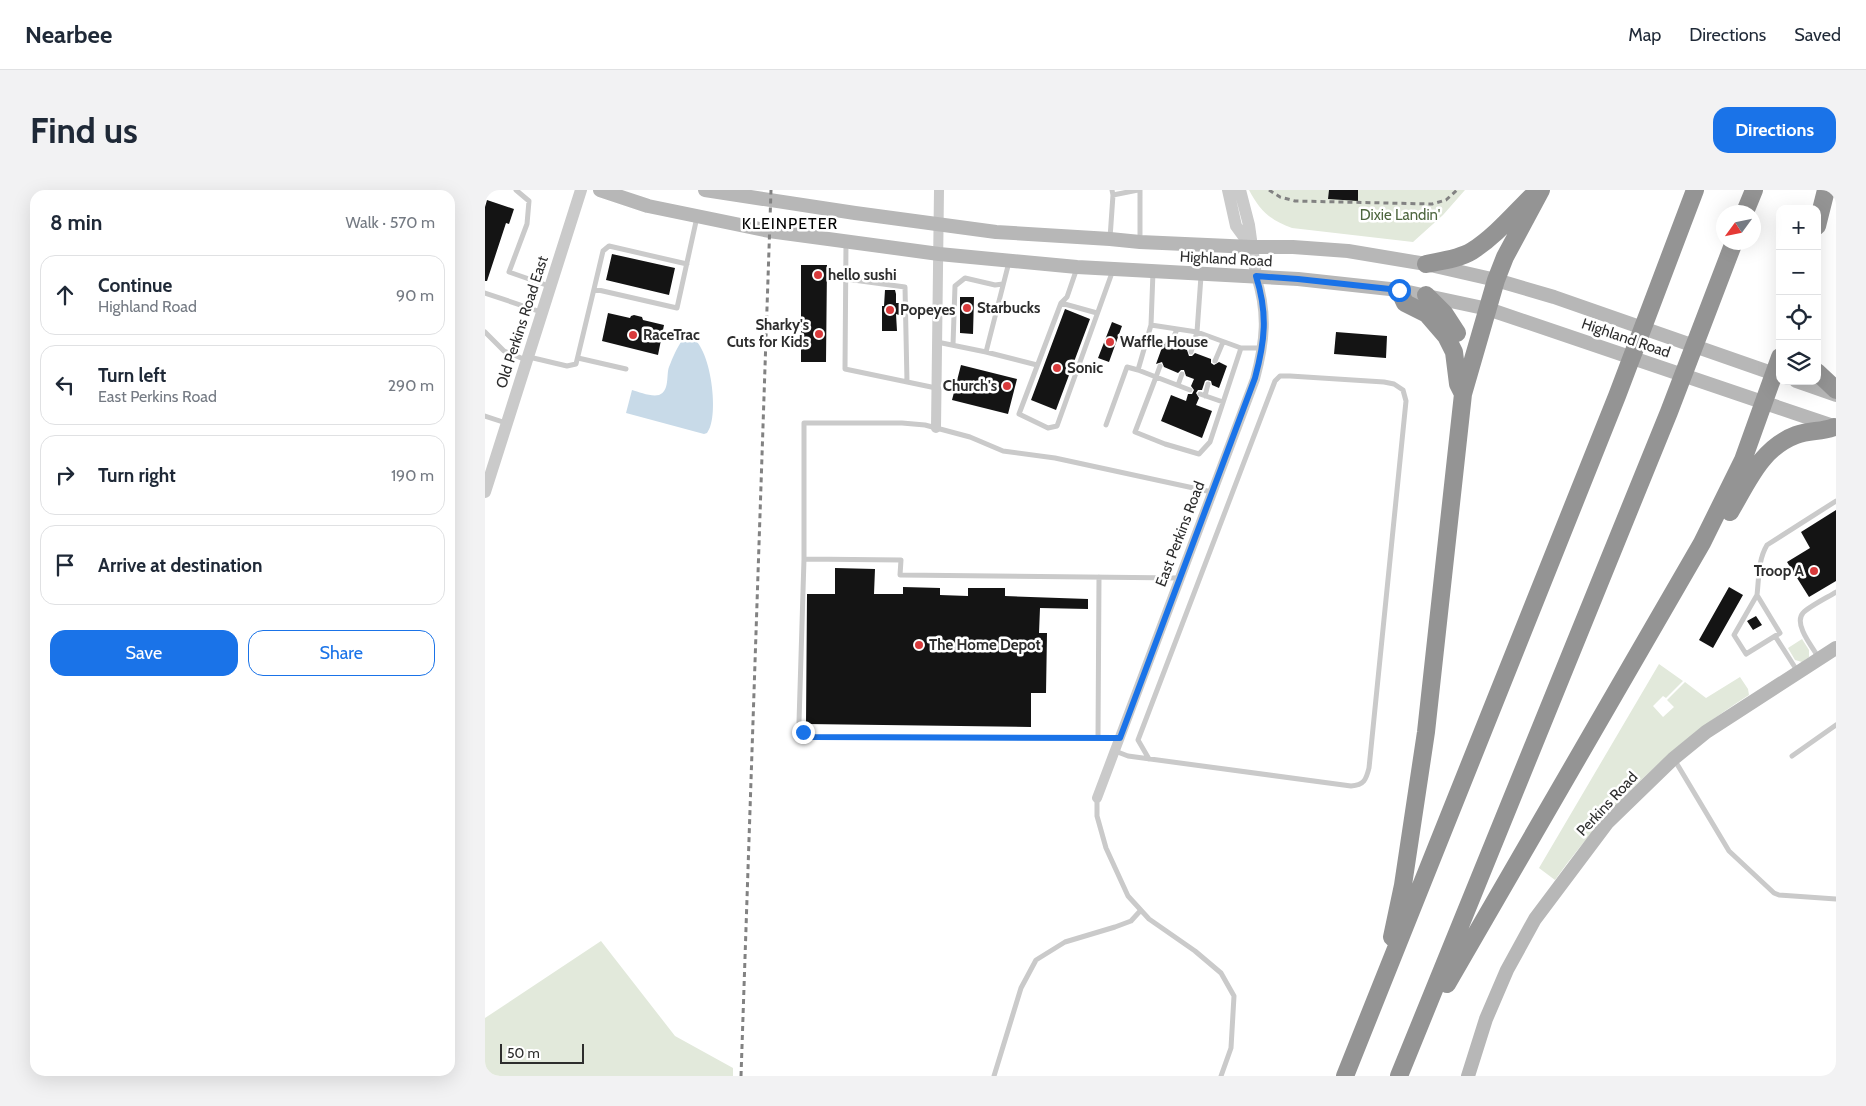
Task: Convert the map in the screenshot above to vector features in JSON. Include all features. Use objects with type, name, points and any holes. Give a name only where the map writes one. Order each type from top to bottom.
[{"type":"highway","points":[[1426,264],[1471,252],[1503,226],[1539,190]]},
{"type":"highway","points":[[1373,1008],[1392,937],[1403,885],[1424,741],[1463,394],[1496,280],[1505,257],[1539,190]]},
{"type":"highway","points":[[1345,1076],[1617,396],[1695,190]]},
{"type":"highway","points":[[1748,205],[1754,190]]},
{"type":"highway","points":[[1821,210],[1826,190]]},
{"type":"highway","points":[[1399,1076],[1669,412],[1731,250]]},
{"type":"highway","points":[[1399,290],[1405,303],[1427,314],[1446,336],[1454,352],[1458,384],[1463,394]]},
{"type":"highway","points":[[1425,295],[1444,313],[1455,327],[1465,348],[1469,373]]},
{"type":"highway","points":[[1821,376],[1836,390]]},
{"type":"highway","points":[[1416,1036],[1621,686],[1718,512],[1743,460],[1764,402],[1776,377]]},
{"type":"highway","points":[[1621,686],[1686,589],[1750,477],[1767,453],[1776,445],[1798,434],[1835,427]]},
{"type":"main road","name":"Highland Road","points":[[600,190],[648,206],[769,231],[939,254],[1113,270],[1256,276],[1399,290],[1488,309],[1835,427]]},
{"type":"main road","name":"Highland Road","points":[[705,190],[939,225],[1041,236],[1252,247],[1293,247],[1348,251],[1426,264],[1496,280],[1554,297],[1776,375]]},
{"type":"main road","points":[[1807,385],[1836,395]]},
{"type":"main road","name":"Perkins Road","points":[[1468,1076],[1489,1011],[1507,970],[1535,919],[1607,823],[1673,758],[1706,732],[1836,648]]},
{"type":"street","name":"Old Perkins Road East","points":[[485,492],[581,190]]},
{"type":"street","points":[[936,428],[939,190]]},
{"type":"street","points":[[1227,190],[1236,226],[1252,247]]},
{"type":"street","points":[[1240,190],[1249,225],[1256,276]]},
{"type":"street","name":"East Perkins Road","points":[[1097,798],[1255,378],[1265,333],[1265,313],[1256,276]]},
{"type":"lane","points":[[516,190],[529,201],[527,224],[509,272],[550,286]]},
{"type":"lane","points":[[1110,239],[1113,193],[1139,190],[1140,242]]},
{"type":"lane","points":[[594,289],[677,308],[697,217]]},
{"type":"lane","points":[[846,241],[845,369],[937,388]]},
{"type":"lane","points":[[485,332],[504,351],[567,366],[574,365],[578,358],[603,251],[609,246],[687,264]]},
{"type":"lane","points":[[986,352],[1009,261]]},
{"type":"lane","points":[[1077,267],[1067,297],[1061,303],[1019,414],[1048,428],[1057,426],[1113,270]]},
{"type":"lane","points":[[1138,370],[1151,324],[1153,271]]},
{"type":"lane","points":[[1191,352],[1197,332],[1201,274]]},
{"type":"lane","points":[[953,345],[955,286],[965,278],[995,286],[1003,284]]},
{"type":"lane","points":[[846,279],[905,287],[907,382]]},
{"type":"lane","points":[[485,293],[542,312]]},
{"type":"lane","points":[[1061,303],[1097,313]]},
{"type":"lane","points":[[1151,324],[1197,332],[1241,348],[1263,348]]},
{"type":"lane","points":[[1171,344],[1177,329]]},
{"type":"lane","points":[[937,342],[1037,365]]},
{"type":"lane","points":[[1215,361],[1223,342]]},
{"type":"lane","points":[[1160,366],[1135,432],[1165,444],[1199,454],[1210,442],[1241,348]]},
{"type":"lane","points":[[578,358],[626,369]]},
{"type":"lane","points":[[1106,425],[1127,366],[1190,390]]},
{"type":"lane","points":[[1178,385],[1182,374]]},
{"type":"lane","points":[[1115,751],[1128,756],[1149,759],[1351,786],[1360,786],[1365,781],[1369,768],[1406,401],[1403,390],[1394,384],[1384,382],[1290,376],[1280,376],[1275,381],[1138,740],[1149,759]]},
{"type":"lane","points":[[1208,384],[1203,395],[1223,402]]},
{"type":"lane","points":[[485,416],[507,423]]},
{"type":"lane","points":[[1120,738],[823,737],[803,732],[799,722],[804,559],[804,423],[902,423],[936,428],[970,437],[1003,451],[1055,458],[1212,492]]},
{"type":"lane","points":[[1757,595],[1780,633],[1746,654],[1734,635],[1757,595],[1762,557],[1767,545],[1836,501]]},
{"type":"lane","points":[[804,559],[901,560],[901,575],[1180,578]]},
{"type":"lane","points":[[1099,577],[1099,738]]},
{"type":"lane","points":[[1819,658],[1801,629],[1799,621],[1803,613],[1836,592]]},
{"type":"lane","points":[[1775,636],[1798,672]]},
{"type":"lane","points":[[1792,756],[1836,725]]},
{"type":"lane","points":[[1673,758],[1729,851],[1773,893],[1836,899]]},
{"type":"lane","points":[[1097,798],[1097,816],[1105,848],[1128,896],[1149,919],[1195,951],[1221,973],[1234,996],[1231,1048],[1221,1076]]},
{"type":"lane","points":[[994,1076],[1021,988],[1036,960],[1065,942],[1115,927],[1131,920],[1141,910]]},
{"type":"green space","name":"Dixie Landin'","points":[[1249,190],[1465,190],[1443,215],[1413,242],[1292,228],[1266,214],[1257,204]]},
{"type":"green space","points":[[1802,639],[1809,650],[1809,657],[1802,662],[1795,660],[1788,648]]},
{"type":"green space","points":[[1659,664],[1683,681],[1666,698],[1663,696],[1653,706],[1663,717],[1674,707],[1667,700],[1685,682],[1706,698],[1740,677],[1748,689],[1749,695],[1694,734],[1643,778],[1597,827],[1555,880],[1539,868]]},
{"type":"green space","points":[[601,941],[675,1036],[733,1068],[733,1076],[485,1076],[485,1018]]},
{"type":"water","points":[[686,336],[694,339],[701,348],[711,378],[713,411],[711,424],[707,433],[704,434],[626,413],[632,390],[645,394],[659,395],[665,390],[669,367],[678,347]]},
{"type":"building","points":[[1329,190],[1358,190],[1358,201],[1328,199]]},
{"type":"building","points":[[487,200],[514,209],[509,224],[506,223],[487,281],[485,281],[485,207]]},
{"type":"building","name":"RaceTrac","points":[[612,254],[675,268],[669,295],[606,280]]},
{"type":"building","points":[[801,265],[827,265],[826,362],[801,362]]},
{"type":"building","name":"Popeyes","points":[[885,290],[895,290],[896,303],[899,303],[899,315],[896,314],[897,331],[882,331],[882,306],[884,306]]},
{"type":"building","name":"Starbucks","points":[[960,297],[974,297],[973,334],[960,333]]},
{"type":"building","name":"Sonic","points":[[1065,309],[1090,319],[1056,410],[1031,400]]},
{"type":"building","name":"RaceTrac","points":[[608,313],[630,318],[634,315],[642,317],[643,320],[664,325],[658,355],[602,341]]},
{"type":"building","name":"Waffle House","points":[[1112,322],[1122,326],[1109,362],[1098,358]]},
{"type":"building","points":[[1336,332],[1387,336],[1386,358],[1334,354]]},
{"type":"building","points":[[1164,342],[1170,348],[1175,346],[1187,350],[1189,356],[1195,353],[1211,359],[1211,363],[1214,365],[1219,362],[1227,366],[1219,388],[1207,380],[1202,390],[1198,390],[1196,393],[1199,398],[1196,405],[1212,411],[1202,438],[1161,421],[1171,395],[1186,401],[1188,394],[1192,394],[1194,390],[1191,386],[1194,379],[1186,376],[1184,370],[1178,373],[1164,367],[1162,362],[1156,364]]},
{"type":"building","points":[[961,365],[1017,379],[1008,414],[952,400]]},
{"type":"building","name":"Troop A","points":[[1836,510],[1836,581],[1809,597],[1787,562],[1810,548],[1801,532]]},
{"type":"building","name":"The Home Depot","points":[[835,568],[875,569],[874,594],[903,594],[903,587],[940,588],[940,595],[968,596],[968,588],[1005,588],[1005,596],[1088,599],[1088,609],[1040,608],[1039,633],[1047,633],[1046,693],[1031,693],[1031,727],[806,724],[807,594],[835,594]]},
{"type":"building","points":[[1729,587],[1743,595],[1713,648],[1699,640]]},
{"type":"building","points":[[1756,616],[1762,625],[1753,630],[1747,621]]},
{"type":"railway","points":[[741,1076],[771,190]]},
{"type":"railway","points":[[1269,190],[1280,197],[1295,201],[1432,204],[1446,200],[1457,190]]},
{"type":"place","name":"hello sushi","points":[[818,275]]},
{"type":"place","name":"Starbucks","points":[[967,308]]},
{"type":"place","name":"Popeyes","points":[[890,310]]},
{"type":"place","name":"Sharky's Cuts for Kids","points":[[819,334]]},
{"type":"place","name":"RaceTrac","points":[[633,335]]},
{"type":"place","name":"Waffle House","points":[[1110,342]]},
{"type":"place","name":"Sonic","points":[[1057,368]]},
{"type":"place","name":"Church's","points":[[1007,386]]},
{"type":"place","name":"Troop A","points":[[1814,571]]},
{"type":"place","name":"The Home Depot","points":[[919,645]]},
{"type":"district","name":"KLEINPETER","points":[[790,223]]},
{"type":"route","points":[[803,732],[813,737],[1120,738],[1255,378],[1265,333],[1265,313],[1256,276],[1399,290]]}]
